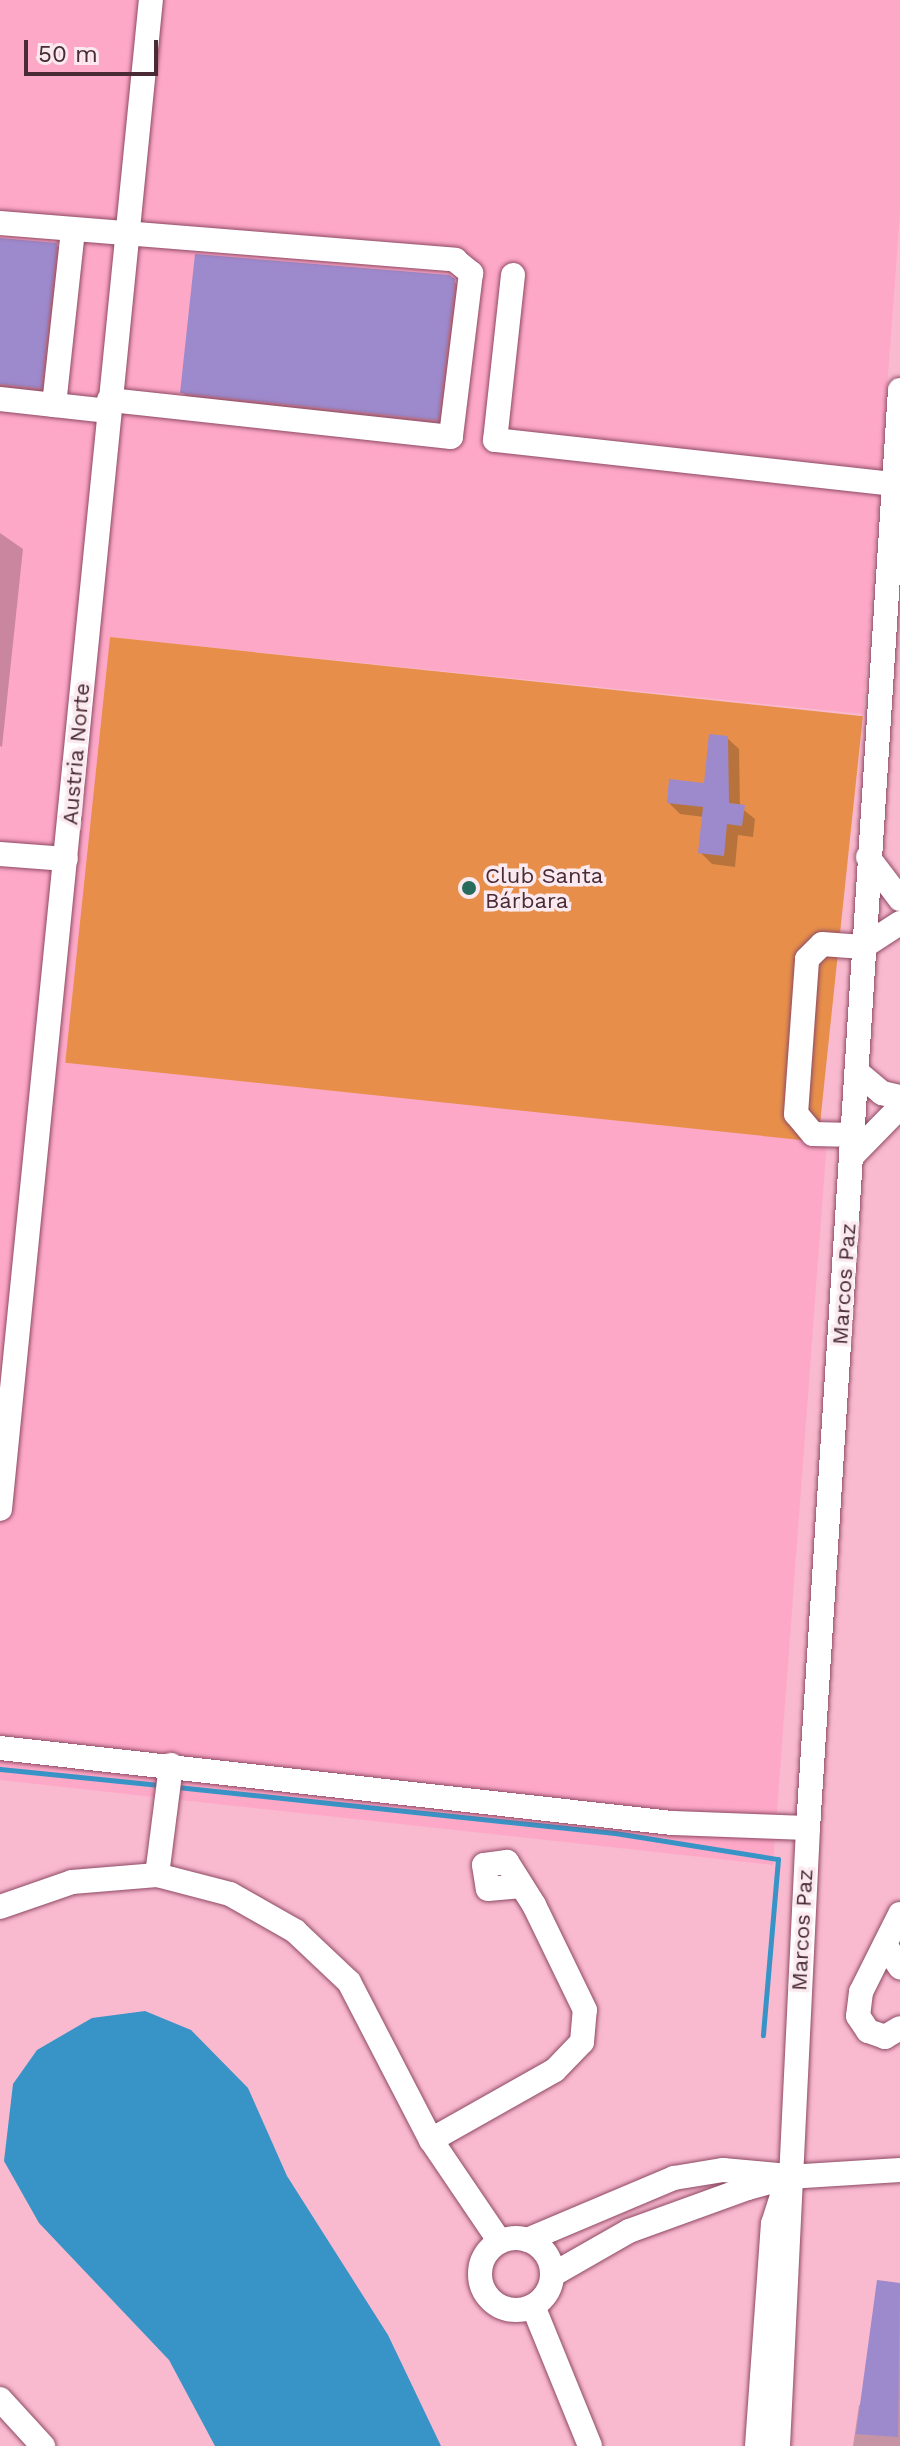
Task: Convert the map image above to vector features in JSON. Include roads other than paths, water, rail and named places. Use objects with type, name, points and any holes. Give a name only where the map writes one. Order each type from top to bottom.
[{"type":"street","name":"Austria Norte","points":[[0,1509],[12,1281],[66,859],[108,405],[151,0]]},
{"type":"street","points":[[0,223],[464,264],[471,273],[456,430],[443,439],[108,405],[54,405],[0,399]]},
{"type":"street","points":[[54,405],[73,230]]},
{"type":"street","points":[[513,275],[495,440],[894,484]]},
{"type":"street","name":"Marcos Paz","points":[[788,2177],[853,1145],[868,857],[891,677],[894,484],[900,390]]},
{"type":"street","points":[[0,854],[66,859]]},
{"type":"street","points":[[868,857],[900,899]]},
{"type":"street","points":[[900,923],[863,947],[822,944],[807,959],[796,1114],[813,1134],[853,1145],[900,1107]]},
{"type":"street","points":[[857,1072],[882,1093],[900,1097]]},
{"type":"street","points":[[0,1748],[169,1779],[672,1823],[808,1828]]},
{"type":"street","points":[[157,1875],[169,1779]]},
{"type":"street","points":[[0,1907],[72,1882],[157,1875],[230,1894],[326,1957],[349,1982],[431,2140],[500,2242]]},
{"type":"street","points":[[431,2140],[555,2070],[582,2042],[585,2010],[522,1886]]},
{"type":"street","points":[[900,1914],[861,1992],[858,2016],[868,2031],[885,2037],[900,2028]]},
{"type":"street","points":[[885,1945],[900,1967]]},
{"type":"street","points":[[533,2306],[500,2307],[484,2291],[480,2269],[500,2242],[527,2240],[616,2202],[707,2171],[788,2177],[900,2170]]},
{"type":"street","points":[[533,2306],[552,2275],[629,2231],[788,2177]]},
{"type":"street","points":[[757,2446],[773,2224],[788,2177]]},
{"type":"street","points":[[778,2446],[794,2214],[788,2177]]},
{"type":"street","points":[[527,2240],[545,2253],[552,2275]]},
{"type":"street","points":[[533,2306],[590,2446]]},
{"type":"street","points":[[0,2399],[43,2446]]},
{"type":"water","points":[[145,2011],[191,2030],[248,2088],[287,2176],[388,2335],[441,2446],[215,2446],[169,2360],[39,2223],[4,2161],[13,2084],[37,2050],[92,2018]]},
{"type":"waterway","points":[[0,1769],[159,1785]]},
{"type":"waterway","points":[[177,1787],[615,1833],[778,1859],[763,2035]]},
{"type":"place","name":"Club Santa Bárbara","points":[[469,888]]}]
